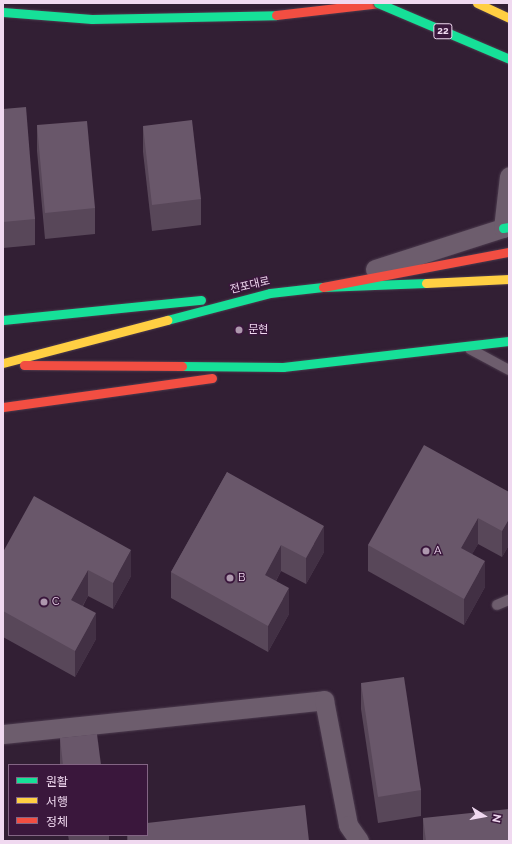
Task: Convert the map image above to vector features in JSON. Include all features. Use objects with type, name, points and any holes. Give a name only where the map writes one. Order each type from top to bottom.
[{"type":"main road","points":[[3,12],[92,19],[253,17],[379,3]]},
{"type":"main road","name":"22","points":[[379,3],[509,58]]},
{"type":"main road","points":[[477,3],[509,18]]},
{"type":"main road","points":[[322,286],[509,252]]},
{"type":"main road","name":"전포대로","points":[[3,364],[270,293],[322,286],[509,279]]},
{"type":"main road","points":[[3,320],[270,293]]},
{"type":"main road","name":"전포대로","points":[[3,364],[283,367],[509,341]]},
{"type":"main road","points":[[5,411],[283,367]]},
{"type":"street","points":[[322,286],[506,227],[509,176]]},
{"type":"street","points":[[3,734],[324,700],[348,825],[359,841]]},
{"type":"lane","points":[[466,347],[509,370]]},
{"type":"lane","points":[[497,606],[509,600]]},
{"type":"building","points":[[26,107],[35,219],[3,222],[3,109]]},
{"type":"building","points":[[192,120],[201,199],[152,205],[143,126]]},
{"type":"building","points":[[87,121],[95,208],[45,213],[37,125]]},
{"type":"building","name":"A","points":[[424,445],[509,492],[509,519],[502,531],[478,518],[461,548],[485,561],[464,599],[368,545]]},
{"type":"building","name":"B","points":[[227,472],[324,526],[306,558],[281,545],[265,575],[289,588],[268,626],[171,572]]},
{"type":"building","name":"C","points":[[34,496],[131,550],[113,583],[88,570],[71,600],[96,613],[75,651],[3,611],[3,552]]},
{"type":"building","points":[[404,677],[421,790],[378,797],[361,683]]},
{"type":"building","points":[[97,734],[101,764],[63,764],[60,738]]},
{"type":"building","points":[[305,805],[309,841],[128,841],[128,836],[148,836],[148,823]]},
{"type":"building","points":[[509,809],[509,841],[426,841],[423,818]]},
{"type":"traffic: fast","points":[[378,3],[509,59]]},
{"type":"traffic: fast","points":[[3,12],[92,19],[276,15]]},
{"type":"traffic: fast","points":[[503,228],[509,227]]},
{"type":"traffic: fast","points":[[167,320],[270,293],[323,287],[426,283]]},
{"type":"traffic: fast","points":[[3,320],[201,300]]},
{"type":"traffic: fast","points":[[182,366],[283,367],[509,341]]},
{"type":"traffic: slow","points":[[477,3],[509,18]]},
{"type":"traffic: slow","points":[[426,283],[509,279]]},
{"type":"traffic: slow","points":[[3,363],[167,320]]},
{"type":"traffic: jam","points":[[276,15],[380,3]]},
{"type":"traffic: jam","points":[[323,287],[509,252]]},
{"type":"traffic: jam","points":[[24,365],[182,366]]},
{"type":"traffic: jam","points":[[3,407],[212,378]]},
{"type":"place","name":"문현","points":[[239,330]]},
{"type":"place","name":"A","points":[[426,551]]},
{"type":"place","name":"B","points":[[230,578]]},
{"type":"place","name":"C","points":[[44,602]]}]
